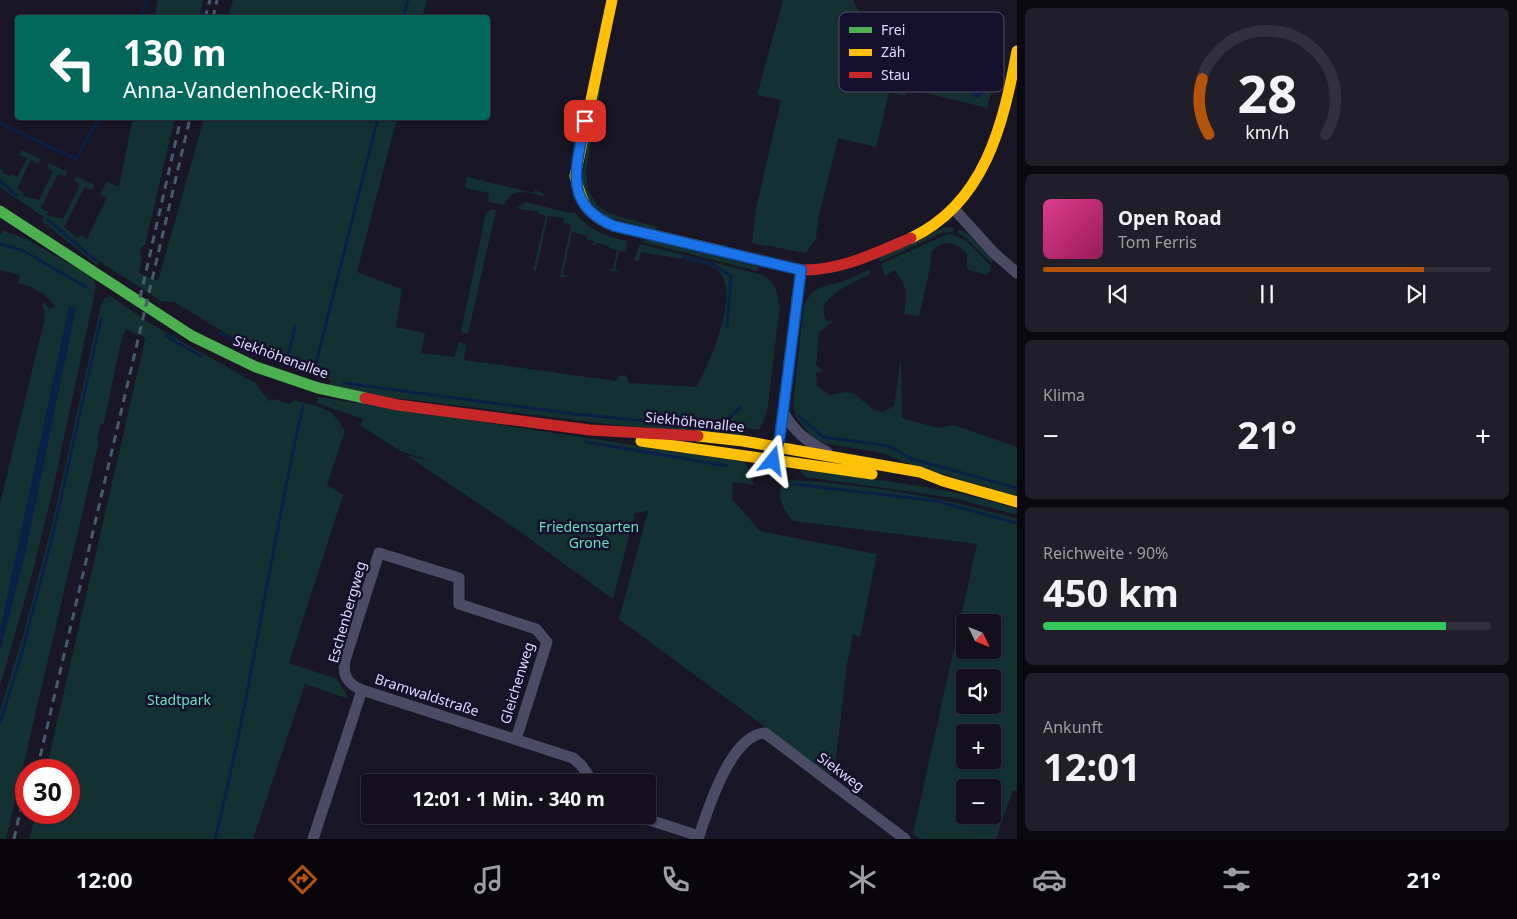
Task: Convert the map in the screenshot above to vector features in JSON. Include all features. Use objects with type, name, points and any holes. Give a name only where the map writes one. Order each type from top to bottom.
[{"type":"main road","points":[[612,0],[587,110],[575,176],[581,200],[590,212],[601,221],[614,226],[798,270],[832,270],[918,234],[938,223],[954,209],[972,190],[986,165],[996,140],[1017,51]]},
{"type":"main road","name":"Siekhöhenallee","points":[[0,211],[192,336],[256,367],[348,395],[427,409],[590,430],[675,434],[773,447],[920,472],[942,481],[1017,502]]},
{"type":"main road","name":"Siekhöhenallee","points":[[590,430],[606,436],[638,441],[770,460],[942,481]]},
{"type":"street","points":[[954,209],[994,253],[1017,273]]},
{"type":"street","points":[[770,460],[783,412],[798,270]]},
{"type":"street","points":[[773,447],[798,270]]},
{"type":"street","points":[[783,412],[793,428],[802,437],[839,458]]},
{"type":"street","name":"Eschenbergweg","points":[[362,690],[347,680],[344,665],[380,553],[458,578],[459,604]]},
{"type":"street","name":"Gleichenweg","points":[[459,604],[536,629],[547,642],[516,739]]},
{"type":"street","name":"Bramwaldstraße","points":[[313,839],[362,690],[573,758],[587,774]]},
{"type":"street","name":"Siekweg","points":[[699,838],[711,798],[723,775],[746,742],[758,734],[769,735],[905,839]]},
{"type":"street","points":[[656,823],[699,838]]},
{"type":"green space","points":[[158,0],[203,0],[199,15],[155,15]]},
{"type":"green space","points":[[233,0],[427,0],[423,15],[229,15]]},
{"type":"green space","points":[[783,0],[853,0],[859,12],[839,12],[839,92],[889,92],[876,147],[838,138],[819,215],[816,238],[806,253],[752,243],[756,209],[781,100],[757,95]]},
{"type":"green space","points":[[601,87],[586,171],[588,190],[597,205],[610,214],[658,227],[656,230],[608,217],[595,207],[586,195],[582,180],[596,91]]},
{"type":"green space","points":[[889,92],[906,92],[905,96]]},
{"type":"green space","points":[[922,92],[991,92],[987,108]]},
{"type":"green space","points":[[133,120],[175,120],[145,245],[142,246],[140,254],[142,257],[139,273],[158,281],[203,120],[396,120],[357,272],[402,289],[396,327],[425,333],[421,353],[454,357],[459,342],[466,344],[464,360],[616,381],[619,376],[626,375],[629,383],[696,387],[709,362],[721,326],[727,292],[724,279],[716,269],[701,263],[641,252],[639,261],[634,260],[640,244],[763,275],[770,280],[775,287],[778,303],[780,304],[767,413],[759,430],[743,427],[741,437],[608,424],[379,396],[329,386],[330,380],[309,374],[269,357],[174,302],[161,301],[99,261],[98,266],[42,221],[44,217],[0,187],[0,168],[3,170],[2,172],[9,176],[11,174],[17,177],[27,158],[20,155],[22,150],[41,159],[38,164],[31,160],[17,189],[24,193],[23,196],[39,200],[53,171],[47,168],[49,163],[68,172],[65,177],[58,174],[41,208],[48,212],[47,215],[63,219],[80,185],[74,181],[76,176],[94,185],[92,190],[85,187],[64,227],[78,238],[80,235],[87,239],[107,198],[100,194],[107,181],[119,187]]},
{"type":"green space","points":[[467,177],[534,193],[535,190],[544,194],[543,196],[520,192],[511,195],[504,205],[488,202],[489,193],[465,188]]},
{"type":"green space","points":[[526,202],[570,213],[574,212],[592,228],[627,241],[626,252],[619,251],[615,270],[622,273],[604,269],[613,269],[617,250],[597,243],[593,245],[594,241],[587,240],[587,236],[572,232],[563,274],[570,277],[560,277],[571,225],[563,223],[564,218],[548,216],[536,271],[533,271],[546,216],[538,214],[538,212],[516,208]]},
{"type":"green space","points":[[496,210],[468,334],[461,332],[486,213]]},
{"type":"green space","points":[[944,227],[954,228],[953,232],[941,233],[880,262],[879,258]]},
{"type":"green space","points":[[958,229],[968,234],[993,259],[992,264],[967,239],[958,233]]},
{"type":"green space","points":[[3,230],[26,239],[93,277],[96,287],[52,494],[34,567],[0,686],[0,504],[44,321],[45,313],[42,305],[44,302],[50,309],[55,306],[39,291],[18,283],[20,275],[0,270],[0,235]]},
{"type":"green space","points":[[948,234],[961,238],[972,246],[991,266],[990,272],[985,275],[967,269],[967,254],[954,244],[944,243],[935,248],[931,253],[930,268],[919,316],[904,314],[906,295],[902,281],[894,270],[885,276],[881,264]]},
{"type":"green space","points":[[645,239],[758,267],[758,271],[642,242]]},
{"type":"green space","points":[[870,269],[870,274],[836,293],[824,306],[824,314],[828,322],[836,318],[819,333],[816,364],[823,372],[816,372],[817,386],[830,395],[844,392],[851,393],[872,408],[883,412],[894,406],[901,357],[902,418],[938,428],[954,425],[1017,447],[1017,496],[912,465],[882,453],[816,442],[796,417],[793,404],[804,305],[816,290],[847,280]]},
{"type":"green space","name":"Stadtpark","points":[[111,296],[149,323],[255,383],[269,401],[275,399],[289,404],[294,400],[318,406],[334,416],[345,431],[327,485],[343,495],[289,663],[337,679],[349,699],[305,684],[253,839],[29,839],[33,824],[80,824],[80,759],[49,759],[145,340],[144,337],[126,329],[121,341],[104,423],[100,425],[97,440],[99,442],[25,759],[15,759],[15,801],[6,839],[0,839],[0,711],[25,629],[53,521],[101,305],[105,298]]},
{"type":"green space","name":"Friedensgarten Grone","points":[[318,397],[744,462],[750,470],[754,485],[733,482],[732,499],[760,531],[877,554],[860,637],[853,634],[847,664],[835,766],[830,775],[619,619],[648,511],[635,513],[613,599],[509,524],[406,455],[437,463],[400,451],[360,425],[363,419],[317,403]]},
{"type":"green space","points":[[800,471],[813,471],[890,482],[967,495],[1017,509],[1017,515],[954,498],[806,477]]},
{"type":"green space","points":[[785,480],[843,484],[902,492],[960,504],[1017,519],[1017,791],[1013,790],[996,839],[921,839],[913,834],[956,639],[956,659],[1001,659],[1001,614],[962,614],[977,544],[793,521],[783,506],[780,491]]},
{"type":"water","points":[[971,92],[984,92],[977,98]]},
{"type":"water","points":[[69,306],[76,308],[25,555],[0,652],[0,630]]},
{"type":"waterway","points":[[140,15],[147,0]]},
{"type":"waterway","points":[[404,15],[408,0]]},
{"type":"waterway","points":[[0,123],[76,159],[98,120]]},
{"type":"waterway","points":[[313,375],[377,120]]},
{"type":"waterway","points":[[0,181],[16,195]]},
{"type":"waterway","points":[[48,220],[95,260]]},
{"type":"waterway","points":[[0,244],[22,250],[86,287]]},
{"type":"waterway","points":[[683,257],[712,264],[731,276],[727,326]]},
{"type":"waterway","points":[[0,723],[22,652],[53,534],[101,319]]},
{"type":"waterway","points":[[221,333],[286,365],[295,326]]},
{"type":"waterway","points":[[168,334],[166,336],[201,356]]},
{"type":"waterway","points":[[344,383],[575,414],[717,428],[741,407]]},
{"type":"waterway","points":[[215,839],[250,677],[280,514],[303,406]]},
{"type":"waterway","points":[[799,416],[823,437],[889,446],[912,459],[1017,488]]},
{"type":"waterway","points":[[586,442],[727,466]]},
{"type":"waterway","points":[[794,484],[936,501],[1017,523]]},
{"type":"railway","points":[[206,15],[210,0]]},
{"type":"railway","points":[[214,15],[217,0]]},
{"type":"railway","points":[[140,298],[181,120]]},
{"type":"railway","points":[[40,759],[190,120]]},
{"type":"railway","points":[[14,839],[17,824]]},
{"type":"traffic: fast","points":[[0,211],[192,336],[256,367],[318,388],[365,398]]},
{"type":"traffic: slow","points":[[612,0],[575,176],[583,201],[597,217],[614,226],[722,251]]},
{"type":"traffic: slow","points":[[911,238],[936,223],[957,204],[973,183],[997,133],[1005,107],[1017,51]]},
{"type":"traffic: slow","points":[[698,436],[743,441],[920,472],[943,481],[1017,502]]},
{"type":"traffic: slow","points":[[641,441],[872,474]]},
{"type":"traffic: jam","points":[[722,251],[801,270],[815,270],[858,260],[911,238]]},
{"type":"traffic: jam","points":[[365,398],[398,405],[590,430],[698,436]]},
{"type":"route","points":[[585,121],[575,176],[576,187],[581,200],[590,212],[601,221],[614,226],[801,270],[780,436],[773,461]]}]
